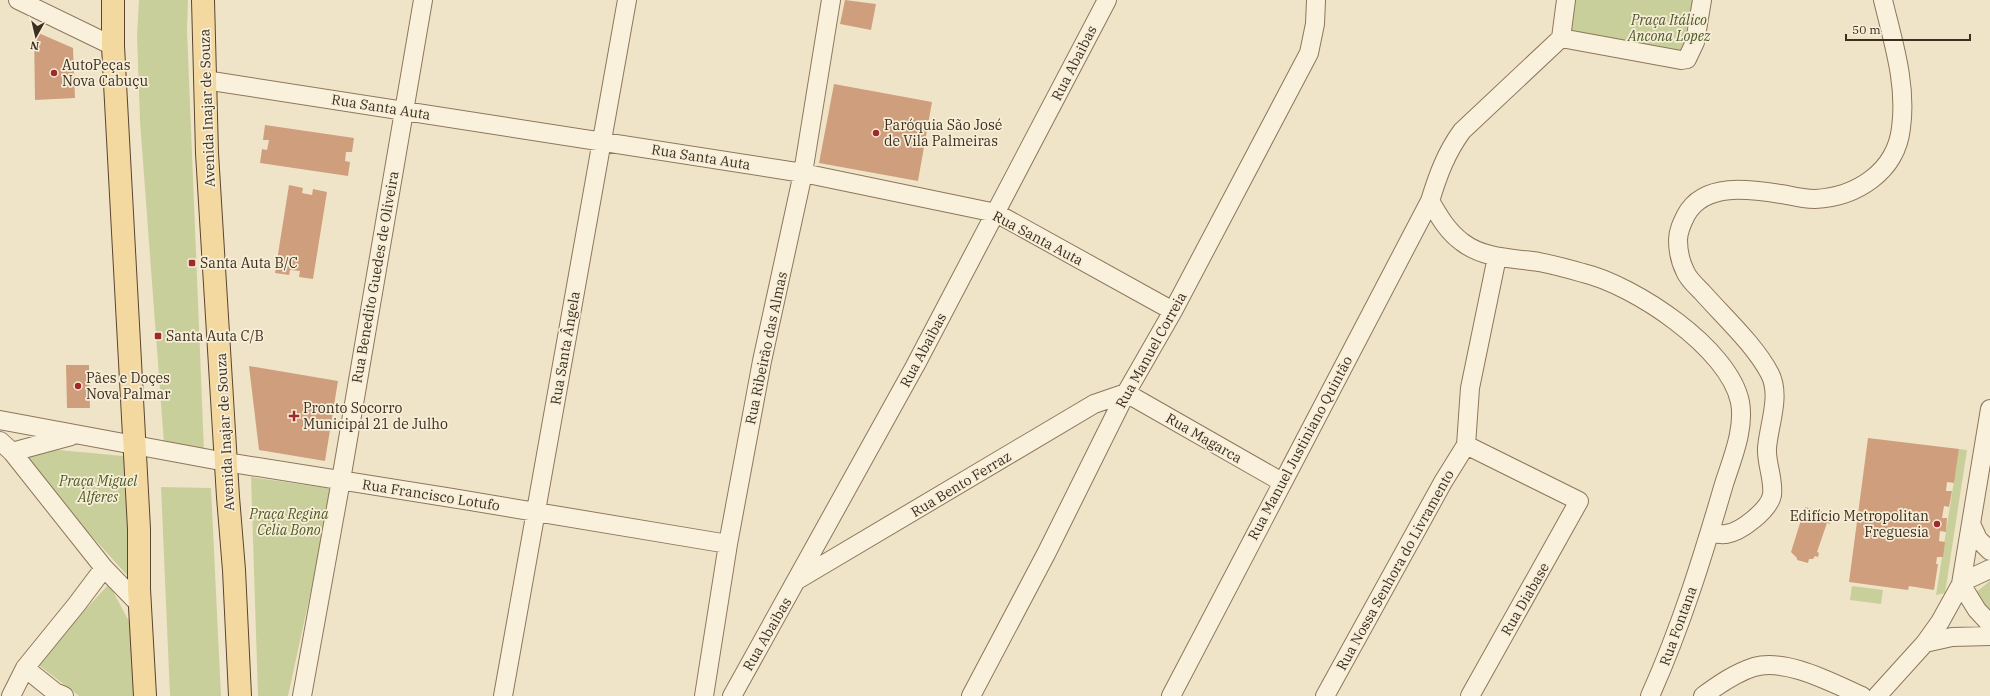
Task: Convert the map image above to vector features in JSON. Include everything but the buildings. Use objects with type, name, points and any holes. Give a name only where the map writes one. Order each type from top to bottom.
[{"type":"main road","points":[[113,0],[113,46],[134,445],[140,529],[140,605],[145,696]]},
{"type":"main road","name":"Avenida Inajar de Souza","points":[[203,0],[207,153],[234,570],[240,696]]},
{"type":"street","points":[[18,0],[113,46]]},
{"type":"street","name":"Rua Benedito Guedes de Oliveira","points":[[302,696],[341,480],[423,0]]},
{"type":"street","name":"Rua Santa Ângela","points":[[503,696],[627,0]]},
{"type":"street","name":"Rua Ribeirão das Almas","points":[[704,696],[728,544],[762,361],[803,173],[831,0]]},
{"type":"street","name":"Rua Abaibas","points":[[732,696],[798,580],[996,213],[1106,0]]},
{"type":"street","name":"Rua Manuel Correia","points":[[971,696],[1047,552],[1126,393],[1173,311],[1309,53],[1315,24],[1316,0]]},
{"type":"street","points":[[1566,0],[1561,38],[1681,60],[1687,59],[1695,42],[1702,0]]},
{"type":"street","points":[[1710,533],[1726,534],[1742,529],[1767,506],[1772,495],[1767,449],[1775,394],[1771,375],[1753,348],[1726,320],[1685,272],[1679,256],[1678,238],[1680,225],[1691,206],[1707,195],[1730,190],[1765,192],[1813,199],[1835,196],[1856,189],[1872,180],[1888,165],[1896,149],[1901,129],[1902,97],[1897,54],[1883,0]]},
{"type":"street","name":"Rua Manuel Justiniano Quintão","points":[[1172,696],[1282,482],[1430,201],[1443,162],[1450,147],[1462,131],[1561,38]]},
{"type":"street","name":"Rua Santa Auta","points":[[205,80],[803,173],[996,213],[1173,311]]},
{"type":"street","name":"Rua Fontana","points":[[1430,201],[1447,228],[1462,242],[1476,250],[1497,257],[1539,262],[1591,274],[1632,292],[1676,320],[1710,353],[1733,382],[1740,403],[1740,429],[1704,556],[1665,662],[1650,696]]},
{"type":"street","points":[[1466,445],[1470,388],[1497,257]]},
{"type":"street","name":"Rua Magarca","points":[[1126,393],[1282,482]]},
{"type":"street","name":"Rua Bento Ferraz","points":[[798,580],[1094,404],[1126,393]]},
{"type":"street","points":[[1877,696],[1925,643],[1940,622],[1961,583],[1972,526],[1990,409]]},
{"type":"street","name":"Rua Francisco Lotufo","points":[[0,422],[82,434],[226,462],[728,544]]},
{"type":"street","points":[[6,446],[82,434]]},
{"type":"street","name":"Rua Diabase","points":[[1466,445],[1579,500],[1470,696]]},
{"type":"street","name":"Rua Nossa Senhora do Livramento","points":[[1325,696],[1443,482],[1466,445]]},
{"type":"street","points":[[6,446],[104,568],[140,605]]},
{"type":"street","points":[[1972,526],[1978,539],[1990,551]]},
{"type":"street","points":[[11,696],[25,668],[104,568]]},
{"type":"street","points":[[1961,583],[1990,569]]},
{"type":"street","points":[[1961,583],[1977,610],[1990,624]]},
{"type":"street","points":[[1925,643],[1952,637],[1979,634],[1990,636]]},
{"type":"street","points":[[1703,696],[1739,673],[1755,667],[1775,666],[1803,671],[1862,696]]},
{"type":"street","points":[[25,668],[55,692],[64,696]]},
{"type":"green space","points":[[139,0],[188,0],[187,30],[204,451],[164,444],[140,121],[137,35]]},
{"type":"green space","name":"Praça Itálico Ancona Lopez","points":[[1564,0],[1701,0],[1687,59],[1561,38]]},
{"type":"green space","name":"Praça Miguel Alferes","points":[[48,449],[134,457],[137,586],[66,508],[24,453]]},
{"type":"green space","points":[[1959,449],[1967,450],[1945,593],[1936,595]]},
{"type":"green space","name":"Praça Regina Celia Bono","points":[[251,477],[333,489],[288,696],[258,696]]},
{"type":"green space","points":[[161,487],[211,488],[221,696],[170,696]]},
{"type":"green space","points":[[1990,581],[1990,624],[1975,593]]},
{"type":"green space","points":[[109,584],[138,638],[141,696],[79,696],[36,663]]},
{"type":"green space","points":[[1852,586],[1883,590],[1881,604],[1850,600]]},
{"type":"place","name":"AutoPeças Nova Cabuçu","points":[[54,73]]},
{"type":"place","name":"Paróquia São José de Vila Palmeiras","points":[[876,133]]},
{"type":"place","name":"Santa Auta B/C","points":[[192,263]]},
{"type":"place","name":"Santa Auta C/B","points":[[158,336]]},
{"type":"place","name":"Pães e Doçes Nova Palmar","points":[[78,386]]},
{"type":"place","name":"Pronto Socorro Municipal 21 de Julho","points":[[294,416]]},
{"type":"place","name":"Edifício Metropolitan Freguesia","points":[[1937,524]]}]
